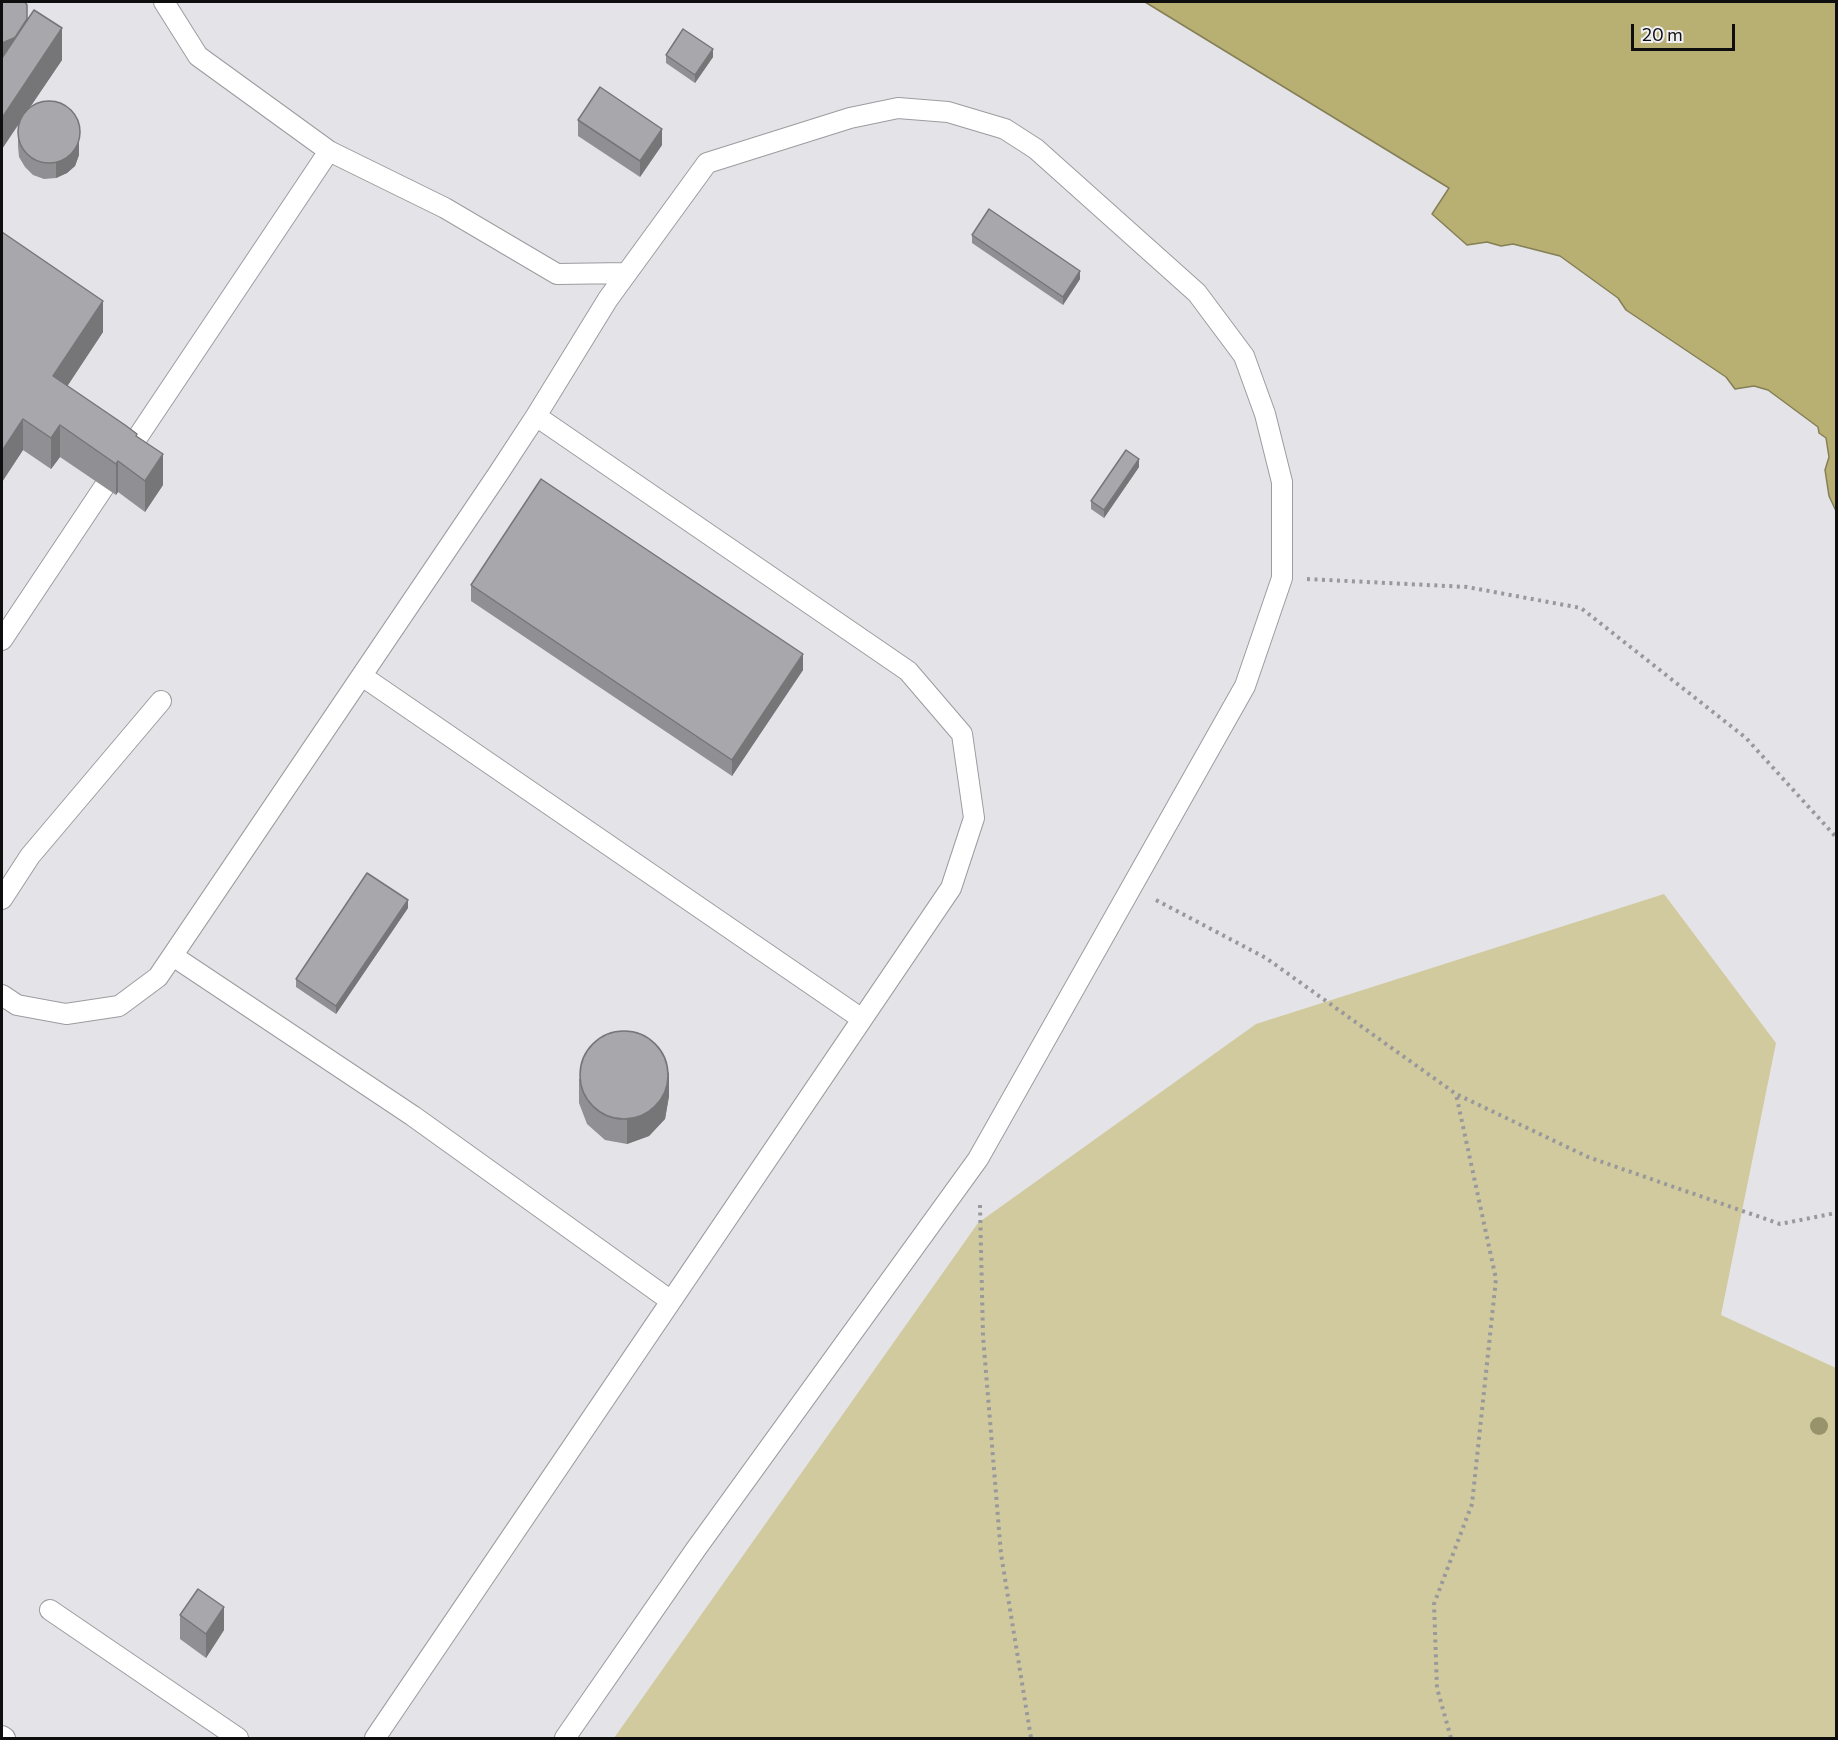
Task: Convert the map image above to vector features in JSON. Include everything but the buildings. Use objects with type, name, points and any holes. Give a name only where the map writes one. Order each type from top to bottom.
[{"type":"lane","points":[[164,2],[198,56],[328,151],[445,208],[557,274],[626,273]]},
{"type":"lane","points":[[2,995],[16,1005],[66,1014],[119,1006],[158,977],[536,416],[608,299],[707,163],[850,118],[898,108],[948,112],[1005,129],[1036,149],[1197,293],[1244,356],[1265,414],[1282,482],[1282,578],[1245,686],[978,1159],[696,1549],[565,1738]]},
{"type":"lane","points":[[125,456],[328,151]]},
{"type":"lane","points":[[375,1738],[951,888],[974,818],[963,734],[908,671],[536,416]]},
{"type":"lane","points":[[2,640],[104,487]]},
{"type":"lane","points":[[362,676],[862,1019]]},
{"type":"lane","points":[[2,899],[30,856],[160,701]]},
{"type":"lane","points":[[173,956],[413,1116],[671,1301]]},
{"type":"lane","points":[[50,1610],[238,1738]]},
{"type":"path","points":[[1282,578],[1467,587],[1581,608],[1746,738],[1836,837]]},
{"type":"path","points":[[1131,888],[1266,958],[1456,1094],[1588,1157],[1780,1224],[1836,1214]]},
{"type":"path","points":[[1451,1738],[1437,1688],[1434,1604],[1472,1504],[1496,1279],[1456,1094]]},
{"type":"path","points":[[978,1159],[983,1336],[1001,1554],[1031,1738]]},
{"type":"shaded area","points":[[1145,2],[1836,2],[1836,511],[1829,496],[1825,470],[1829,457],[1826,438],[1819,433],[1818,427],[1768,390],[1754,386],[1735,389],[1726,377],[1626,310],[1618,298],[1560,256],[1513,244],[1501,246],[1487,242],[1467,245],[1432,214],[1449,188]]},
{"type":"shaded area","points":[[1664,894],[1776,1043],[1721,1315],[1836,1368],[1836,1738],[614,1738],[978,1223],[1256,1024]]}]
